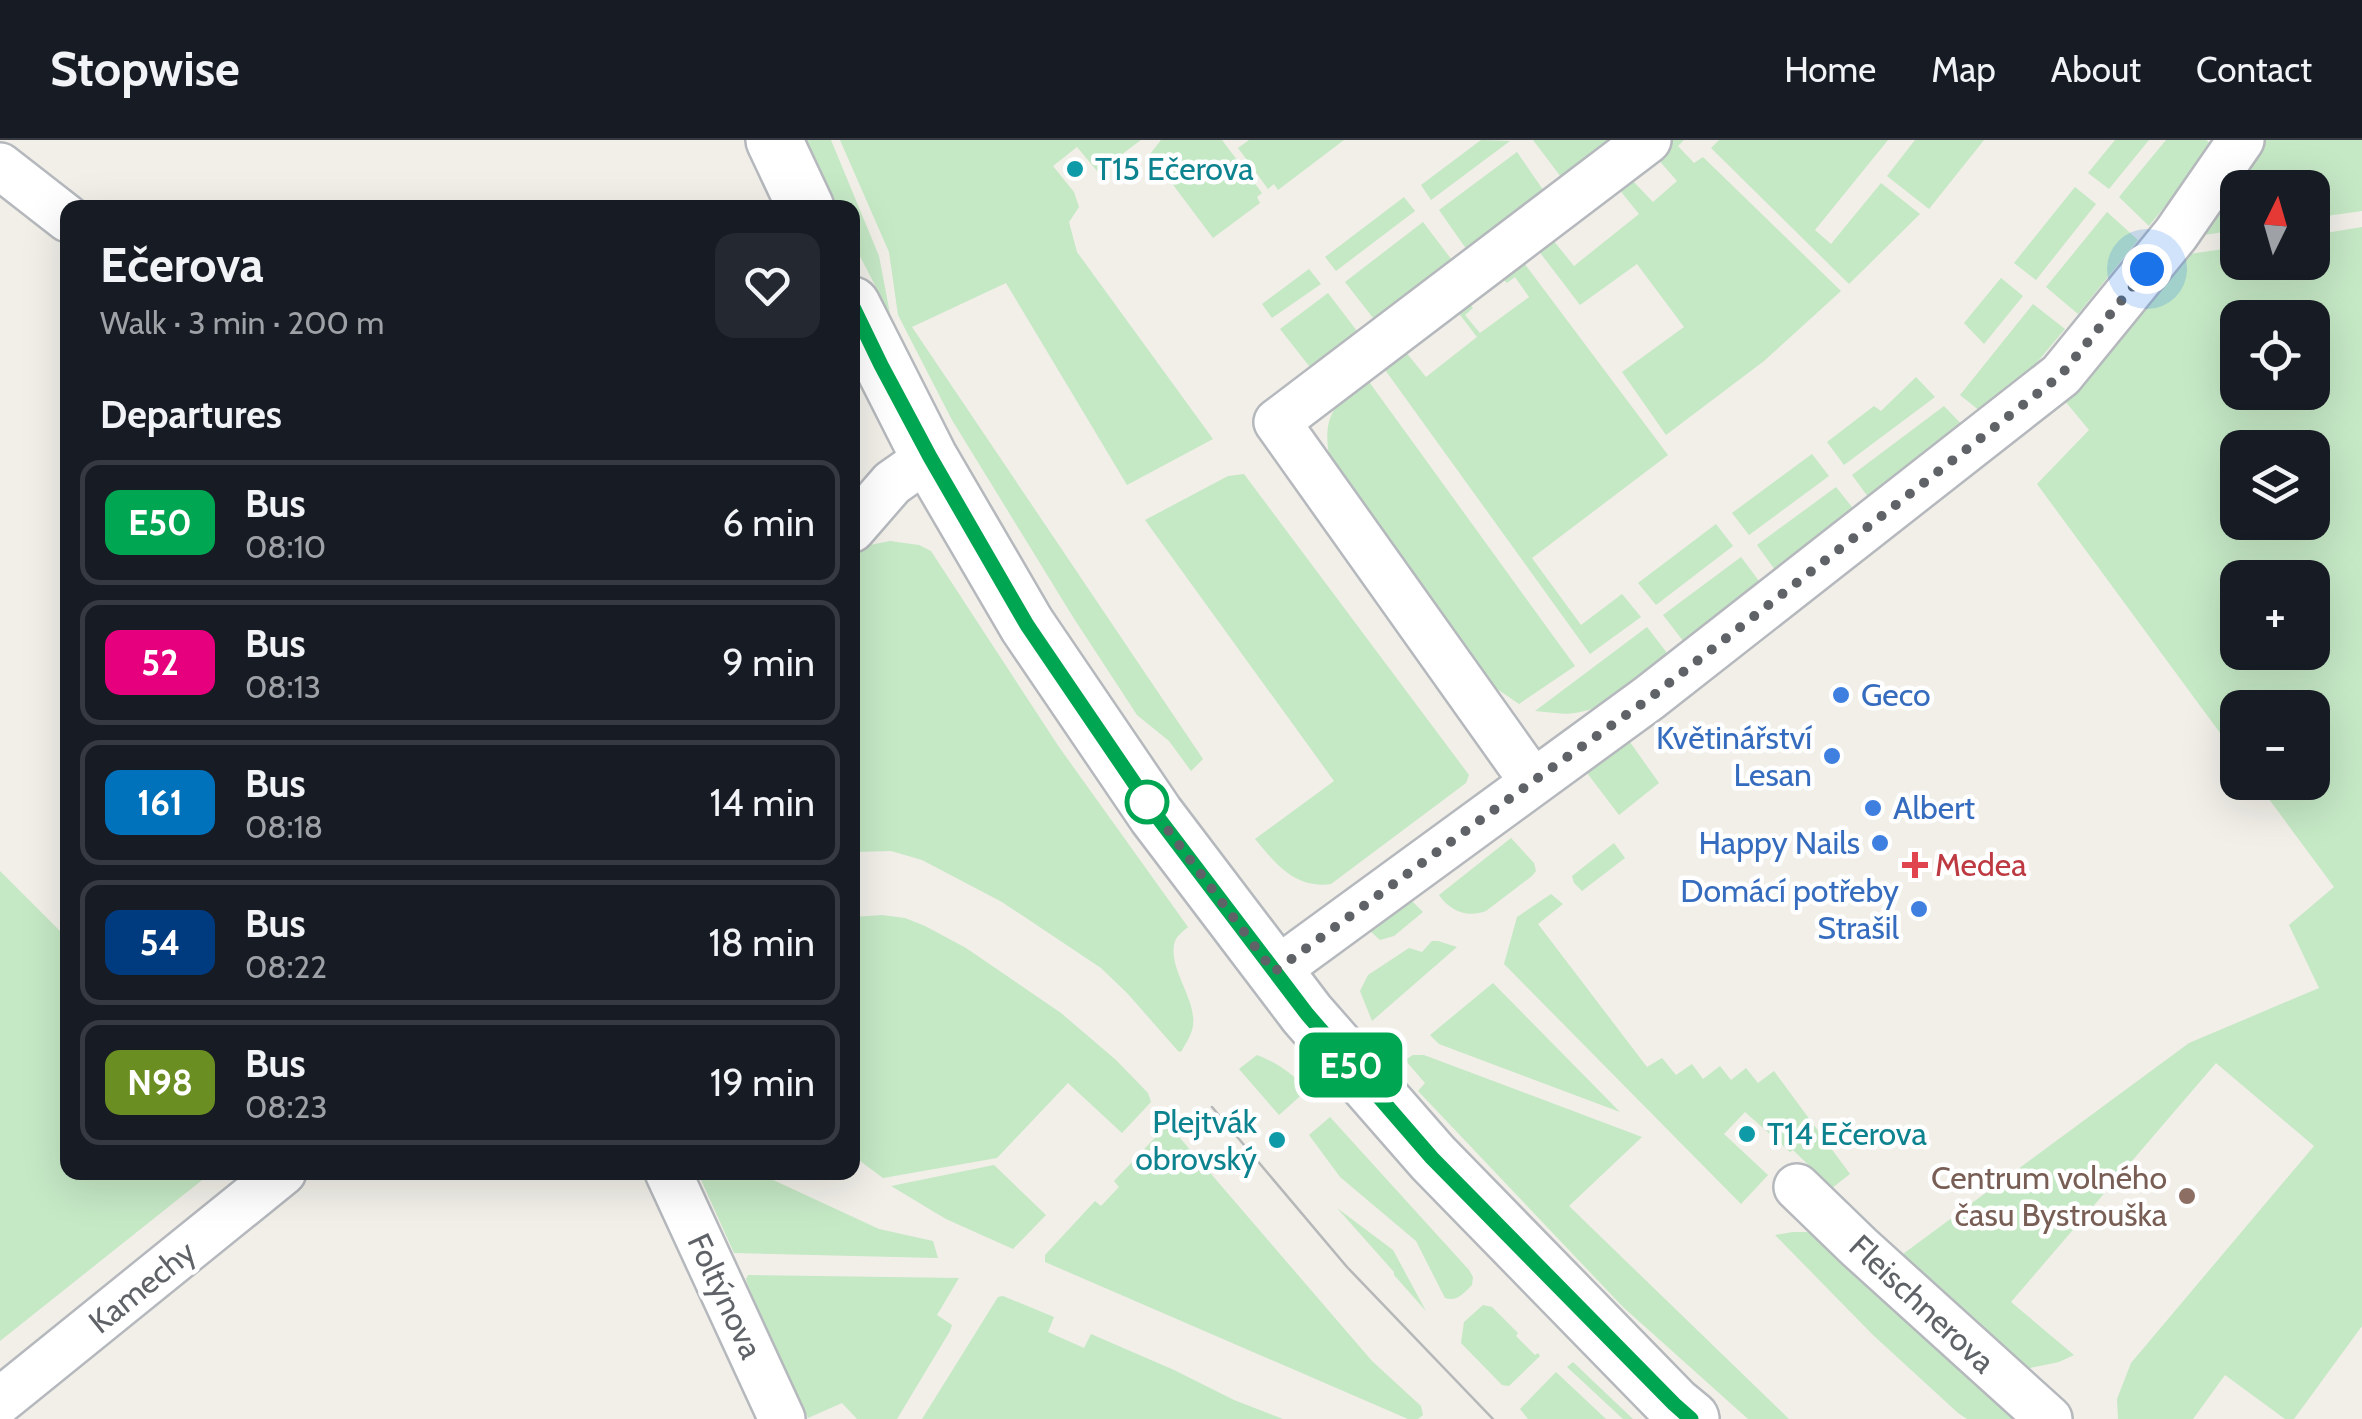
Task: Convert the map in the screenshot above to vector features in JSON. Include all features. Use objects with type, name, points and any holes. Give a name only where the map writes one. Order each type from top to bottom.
[{"type":"street","points":[[774,140],[802,200]]},
{"type":"street","points":[[1532,782],[1278,422],[1648,140]]},
{"type":"street","points":[[1274,972],[1650,698],[2061,375],[2176,234],[2242,140]]},
{"type":"street","points":[[0,166],[60,213]]},
{"type":"street","points":[[860,321],[930,457],[1027,625],[1156,815],[1274,972],[1432,1158],[1691,1419]]},
{"type":"street","points":[[860,520],[892,483],[930,457]]},
{"type":"street","name":"Kamechy","points":[[0,1401],[273,1180]]},
{"type":"street","name":"Foltýnova","points":[[672,1180],[782,1419]]},
{"type":"street","name":"Fleischnerova","points":[[1796,1187],[2048,1419]]},
{"type":"green space","points":[[806,140],[831,140],[856,200],[832,200]]},
{"type":"green space","points":[[840,140],[1141,140],[1098,172],[1077,147],[1053,166],[1074,192],[1079,207],[1069,222],[1077,252],[1213,439],[1127,485],[1006,283],[912,327],[1203,759],[1191,771],[1169,741],[1137,715],[952,420],[898,315],[889,252]]},
{"type":"green space","points":[[1161,140],[1222,140],[1262,193],[1257,197],[1260,203],[1213,238],[1150,154]]},
{"type":"green space","points":[[1249,140],[1344,140],[1278,190],[1274,184],[1268,189],[1238,148]]},
{"type":"green space","points":[[1481,140],[1510,141],[1431,200],[1421,185]]},
{"type":"green space","points":[[1533,140],[1612,140],[1564,181]]},
{"type":"green space","points":[[1673,140],[1684,140],[1678,146],[1694,163],[1703,157],[1841,291],[1764,361],[1666,435],[1622,372],[1684,327],[1637,264],[1580,305],[1538,250],[1553,240],[1574,266],[1639,214],[1618,188],[1630,178],[1653,202],[1677,181],[1656,157]]},
{"type":"green space","points":[[1719,140],[1888,140],[1815,230],[1831,244],[1881,183],[1920,214],[1849,284],[1711,148]]},
{"type":"green space","points":[[1915,140],[1984,140],[1929,209],[1887,176]]},
{"type":"green space","points":[[2115,140],[2149,140],[2109,189],[2088,173]]},
{"type":"green space","points":[[2166,140],[2206,140],[2213,146],[2149,226],[2119,197]]},
{"type":"green space","points":[[2266,140],[2362,140],[2362,211],[2330,216],[2330,170],[2245,170]]},
{"type":"green space","points":[[1517,152],[1546,194],[1469,253],[1439,210]]},
{"type":"green space","points":[[2075,187],[2096,204],[2036,280],[2014,263]]},
{"type":"green space","points":[[1404,197],[1415,211],[1336,271],[1325,257]]},
{"type":"green space","points":[[2220,202],[2220,233],[2191,237]]},
{"type":"green space","points":[[860,210],[879,256],[890,314],[860,256]]},
{"type":"green space","points":[[2107,212],[2138,240],[2078,314],[2046,287]]},
{"type":"green space","points":[[1423,222],[1455,264],[1377,323],[1345,282]]},
{"type":"green space","points":[[2362,227],[2362,1326],[2294,1419],[2285,1419],[2225,1375],[2193,1419],[2118,1419],[2117,1399],[2131,1363],[2314,1146],[2216,1063],[2011,1302],[2074,1355],[2025,1369],[1903,1254],[2189,1043],[2319,988],[2289,925],[2334,887],[2270,800],[2330,800],[2330,690],[2220,690],[2220,733],[2037,484],[2089,430],[2060,395],[2176,256],[2220,250],[2220,280],[2330,280],[2330,232]]},
{"type":"green space","points":[[1524,263],[1668,455],[1532,558],[1581,625],[1622,594],[1641,617],[1590,654],[1383,367],[1405,351],[1426,377],[1477,337],[1457,311],[1469,303],[1473,308],[1465,315],[1480,333],[1529,297],[1515,277],[1507,283],[1502,278]]},
{"type":"green space","points":[[1309,269],[1321,284],[1272,318],[1262,304]]},
{"type":"green space","points":[[2001,278],[2023,296],[1984,344],[1964,323]]},
{"type":"green space","points":[[1328,293],[1360,335],[1313,371],[1280,329]]},
{"type":"green space","points":[[2033,304],[2065,329],[1985,415],[1960,395]]},
{"type":"green space","points":[[1916,377],[1935,397],[1844,465],[1827,442],[1874,406],[1881,411]]},
{"type":"green space","points":[[1367,379],[1575,666],[1519,704],[1487,682],[1331,467],[1327,438],[1331,416],[1344,398]]},
{"type":"green space","points":[[1944,406],[1967,430],[1874,505],[1852,475]]},
{"type":"green space","points":[[1812,454],[1829,476],[1749,535],[1732,513]]},
{"type":"green space","points":[[1244,474],[1469,775],[1466,783],[1331,884],[1297,879],[1255,839],[1334,781],[1145,520],[1228,476]]},
{"type":"green space","points":[[1836,487],[1860,517],[1781,578],[1757,545]]},
{"type":"green space","points":[[1716,524],[1733,546],[1656,605],[1638,583]]},
{"type":"green space","points":[[890,541],[931,551],[1059,747],[1188,927],[1174,945],[1176,966],[1193,1020],[1181,1052],[1101,968],[1002,902],[922,860],[891,851],[860,852],[860,549]]},
{"type":"green space","points":[[1741,557],[1765,589],[1687,646],[1663,615]]},
{"type":"green space","points":[[1647,627],[1671,658],[1601,705],[1570,714],[1535,711]]},
{"type":"green space","points":[[1627,738],[1659,783],[1619,815],[1584,769]]},
{"type":"green space","points":[[1511,838],[1534,863],[1536,871],[1532,876],[1479,913],[1460,912],[1443,901],[1439,895]]},
{"type":"green space","points":[[1614,843],[1625,858],[1582,891],[1572,876]]},
{"type":"green space","points":[[0,871],[60,931],[60,1180],[202,1180],[0,1341]]},
{"type":"green space","points":[[1551,894],[1563,904],[1538,924],[1647,1067],[1662,1058],[1676,1075],[1692,1064],[1703,1079],[1720,1066],[1731,1080],[1746,1068],[1758,1083],[1774,1071],[1850,1174],[1832,1188],[1745,1112],[1724,1134],[1768,1175],[1741,1204],[1504,964],[1517,917]]},
{"type":"green space","points":[[1410,899],[1423,912],[1394,936],[1380,940],[1370,931]]},
{"type":"green space","points":[[860,917],[905,918],[966,948],[1061,1013],[1116,1060],[1148,1093],[1151,1102],[1122,1133],[1068,1083],[997,1158],[883,1178],[860,1161]]},
{"type":"green space","points":[[1432,941],[1457,947],[1372,1021],[1360,991],[1368,975],[1409,948],[1422,952]]},
{"type":"green space","points":[[1493,983],[1620,1112],[1439,1044],[1430,1035]]},
{"type":"green space","points":[[1257,1055],[1284,1069],[1307,1090],[1279,1115],[1239,1069]]},
{"type":"green space","points":[[1424,1055],[1642,1137],[1569,1206],[1789,1419],[1748,1419],[1623,1307],[1418,1091],[1425,1083],[1405,1060]]},
{"type":"green space","points":[[1330,1117],[1469,1270],[1472,1285],[1460,1296],[1445,1298],[1416,1241],[1340,1177],[1309,1135]]},
{"type":"green space","points":[[1168,1124],[1372,1361],[1421,1406],[1423,1415],[1408,1419],[1045,1262],[1045,1255],[1095,1201],[1101,1206],[1119,1187],[1114,1181]]},
{"type":"green space","points":[[994,1165],[1046,1215],[1013,1249],[946,1219],[891,1186]]},
{"type":"green space","points":[[701,1180],[773,1180],[879,1229],[933,1241],[938,1258],[734,1253]]},
{"type":"green space","points":[[1337,1208],[1393,1250],[1426,1311],[1394,1272]]},
{"type":"green space","points":[[1809,1232],[1825,1240],[2024,1419],[1967,1419],[1958,1413],[1873,1335],[1775,1235]]},
{"type":"green space","points":[[748,1275],[959,1278],[937,1315],[952,1325],[950,1331],[897,1419],[857,1419],[842,1403],[808,1418],[747,1283]]},
{"type":"green space","points":[[998,1297],[1054,1317],[1048,1332],[1084,1348],[1091,1334],[1283,1419],[922,1419]]},
{"type":"green space","points":[[1483,1305],[1492,1307],[1518,1333],[1516,1336],[1540,1356],[1509,1386],[1502,1385],[1461,1343],[1464,1322]]},
{"type":"green space","points":[[1573,1362],[1633,1419],[1623,1419],[1567,1367]]},
{"type":"green space","points":[[1556,1372],[1606,1419],[1528,1419],[1520,1409]]},
{"type":"tram line","points":[[1212,1107],[1347,1267],[1493,1419]]},
{"type":"bus line","name":"E50","points":[[860,322],[930,457],[1027,625],[1156,815],[1274,972],[1432,1158],[1691,1419]]},
{"type":"place","name":"T15 Ečerova","points":[[1075,169]]},
{"type":"place","name":"Geco","points":[[1841,695]]},
{"type":"place","name":"Květinářství Lesan","points":[[1832,756]]},
{"type":"place","name":"Albert","points":[[1873,808]]},
{"type":"place","name":"Happy Nails","points":[[1880,843]]},
{"type":"place","name":"Medea","points":[[1915,865]]},
{"type":"place","name":"Domácí potřeby Strašil","points":[[1919,909]]},
{"type":"place","name":"T14 Ečerova","points":[[1747,1134]]},
{"type":"place","name":"Plejtvák obrovský","points":[[1277,1140]]},
{"type":"place","name":"Centrum volného času Bystrouška","points":[[2187,1196]]},
{"type":"route","points":[[1147,802],[1274,972],[1650,698],[2061,375],[2147,269]]}]
